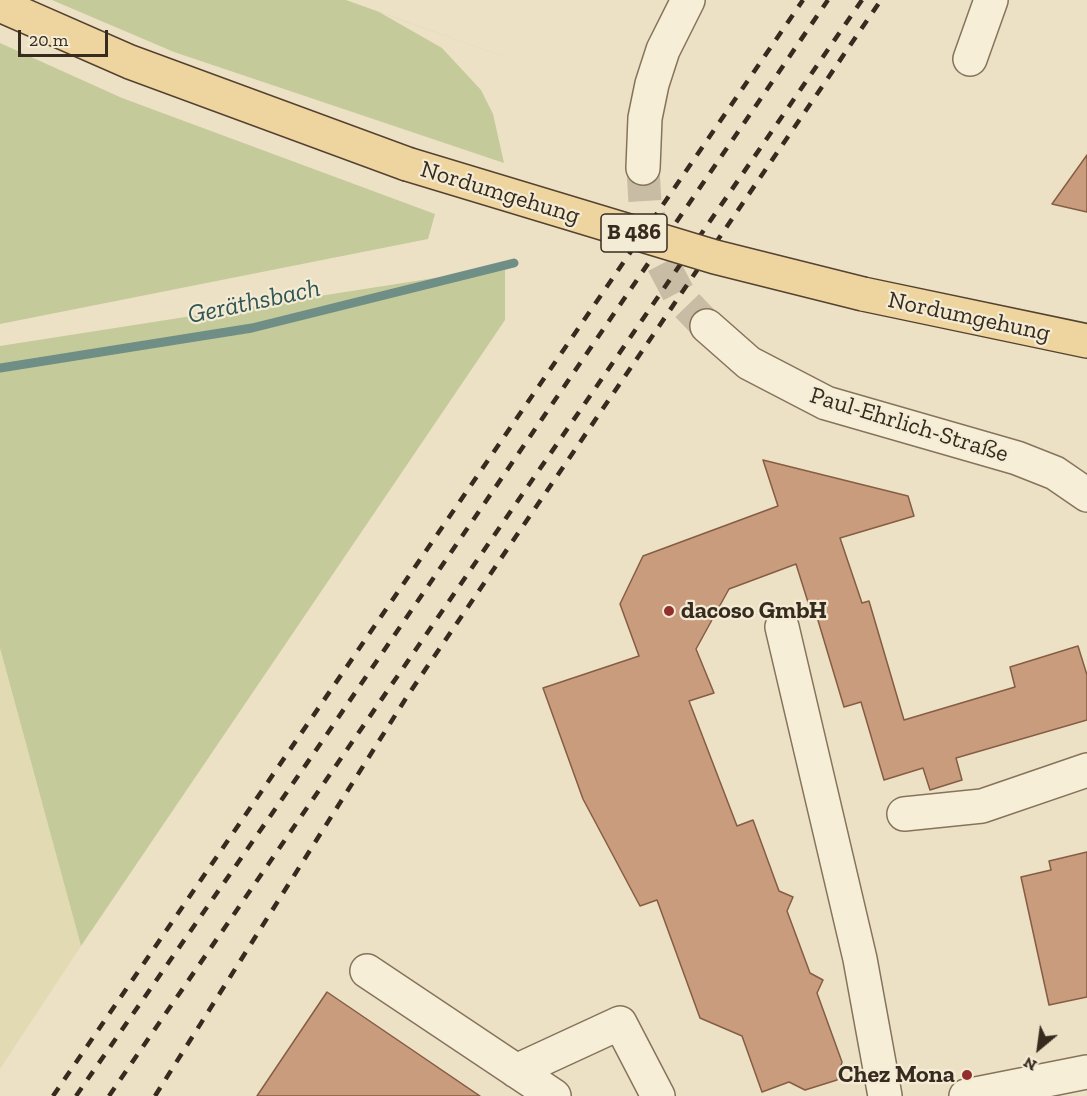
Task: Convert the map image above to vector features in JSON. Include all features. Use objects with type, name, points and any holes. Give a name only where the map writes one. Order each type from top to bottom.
[{"type":"main road","name":"Nordumgehung","points":[[0,5],[130,62],[407,164],[715,257],[863,294],[1087,341]]},
{"type":"street","points":[[643,168],[645,118],[652,84],[663,50],[688,0]]},
{"type":"street","points":[[970,58],[991,0]]},
{"type":"street","name":"Paul-Ehrlich-Straße","points":[[707,326],[749,363],[826,403],[1017,458],[1055,473],[1087,495]]},
{"type":"street","points":[[782,627],[860,959],[885,1096]]},
{"type":"street","points":[[903,814],[982,806],[1087,770]]},
{"type":"street","points":[[367,971],[554,1096]]},
{"type":"street","points":[[516,1071],[620,1023],[658,1096]]},
{"type":"street","points":[[966,1096],[1087,1072]]},
{"type":"shaded area","points":[[0,648],[81,946],[0,1069]]},
{"type":"green space","points":[[52,0],[346,0],[600,91],[379,12],[442,48],[481,90],[493,114],[504,163],[174,52]]},
{"type":"green space","points":[[0,43],[122,98],[435,214],[428,239],[0,324]]},
{"type":"green space","points":[[505,267],[505,320],[81,946],[0,648],[0,346]]},
{"type":"building","points":[[1087,155],[1087,212],[1052,204]]},
{"type":"building","points":[[763,460],[908,496],[914,516],[840,538],[862,603],[869,601],[904,720],[1015,687],[1010,667],[1078,646],[1087,675],[1087,720],[956,758],[962,780],[930,790],[923,768],[884,780],[861,702],[844,707],[817,617],[813,618],[796,564],[729,589],[696,649],[714,693],[689,701],[737,826],[753,820],[779,891],[793,897],[787,911],[810,973],[823,980],[817,993],[842,1062],[837,1080],[805,1090],[789,1082],[762,1092],[742,1036],[700,1018],[657,900],[640,906],[583,799],[543,688],[639,656],[620,604],[643,556],[778,506]]},
{"type":"building","points":[[1087,852],[1087,997],[1049,1005],[1021,877],[1051,870],[1049,861]]},
{"type":"building","points":[[327,992],[480,1096],[257,1096]]},
{"type":"waterway","name":"Geräthsbach","points":[[0,368],[252,328],[514,263]]},
{"type":"tunnel","points":[[643,168],[645,203],[662,262],[682,300],[707,326]]},
{"type":"railway","points":[[53,1096],[803,0]]},
{"type":"railway","points":[[76,1096],[314,753],[828,0]]},
{"type":"railway","points":[[109,1096],[862,0]]},
{"type":"railway","points":[[155,1096],[408,695],[881,0]]},
{"type":"place","name":"dacoso GmbH","points":[[669,611]]},
{"type":"place","name":"Chez Mona","points":[[967,1075]]}]
